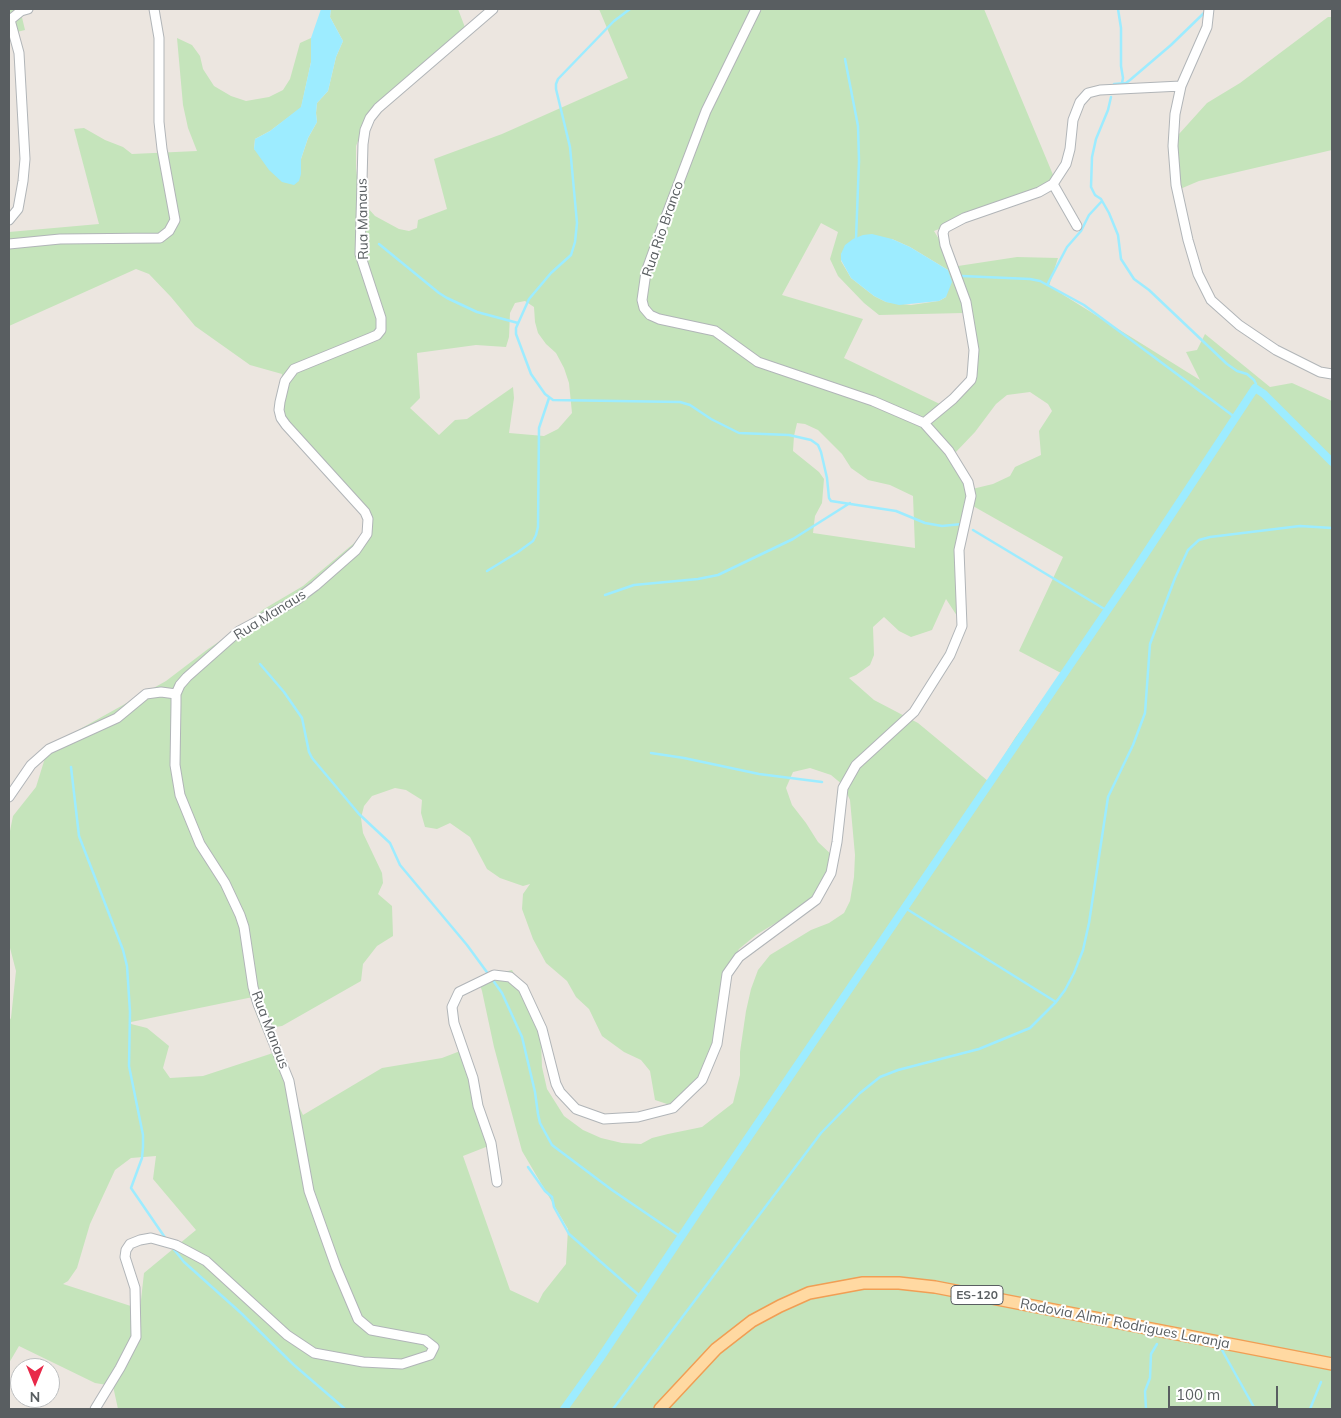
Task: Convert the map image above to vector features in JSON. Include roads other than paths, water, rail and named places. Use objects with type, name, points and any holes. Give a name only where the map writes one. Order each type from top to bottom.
[{"type":"main road","name":"Rodovia Almir Rodrigues Laranja","points":[[660,1409],[711,1354],[752,1321],[780,1306],[809,1294],[863,1284],[899,1283],[944,1289],[1332,1364]]},
{"type":"street","points":[[9,244],[60,239],[160,238],[169,231],[175,220],[163,157],[159,122],[159,38],[154,9]]},
{"type":"street","name":"Rua Manaus","points":[[94,1409],[120,1368],[136,1337],[135,1288],[126,1257],[126,1250],[130,1244],[140,1240],[151,1238],[176,1245],[206,1261],[287,1335],[314,1353],[363,1362],[402,1364],[430,1355],[434,1347],[425,1340],[371,1330],[358,1319],[336,1268],[309,1191],[289,1081],[253,987],[242,921],[225,884],[200,844],[180,795],[175,765],[176,694],[186,676],[239,632],[295,601],[316,586],[356,550],[367,534],[368,519],[365,512],[281,418],[279,410],[285,381],[294,369],[377,335],[381,330],[381,318],[360,254],[365,130],[370,118],[378,108],[493,9]]},
{"type":"street","name":"Rua Rio Branco","points":[[756,9],[706,111],[665,219],[646,272],[642,300],[644,308],[650,315],[659,319],[715,331],[758,362],[873,401],[924,423]]},
{"type":"street","points":[[1209,9],[1207,27],[1181,86],[1175,114],[1173,146],[1176,185],[1188,240],[1198,274],[1211,300],[1239,325],[1276,350],[1320,372],[1332,374]]},
{"type":"street","points":[[9,220],[18,209],[25,159],[19,53],[10,20],[24,10]]},
{"type":"street","points":[[497,1182],[491,1143],[478,1106],[473,1078],[454,1023],[452,1007],[459,992],[494,975],[510,977],[522,988],[542,1029],[556,1084],[565,1098],[576,1109],[604,1119],[638,1117],[673,1108],[702,1080],[717,1044],[727,974],[739,957],[816,900],[831,873],[837,842],[843,788],[856,765],[914,712],[950,655],[962,626],[958,550],[972,496],[968,482],[949,451],[924,423],[953,399],[971,380],[972,376],[974,350],[966,302],[945,245],[943,233],[945,228],[964,218],[1039,192],[1053,184],[1066,164],[1070,149],[1073,120],[1080,102],[1088,93],[1100,90],[1181,86]]},
{"type":"street","points":[[1053,184],[1077,226]]},
{"type":"street","points":[[9,797],[31,765],[49,749],[117,718],[146,694],[161,692],[176,694]]},
{"type":"water","points":[[321,9],[331,9],[330,17],[343,41],[336,57],[328,91],[317,103],[317,122],[308,138],[301,159],[299,181],[294,185],[282,182],[269,170],[254,149],[255,139],[270,131],[301,107],[311,62],[311,38]]},
{"type":"water","points":[[872,234],[892,239],[910,247],[948,270],[952,282],[946,297],[939,301],[899,305],[886,302],[874,296],[851,278],[841,260],[841,254],[845,245],[853,239]]},
{"type":"waterway","points":[[630,9],[614,21],[558,79],[556,84],[570,147],[577,223],[575,242],[571,255],[551,273],[529,299],[516,328],[516,334],[531,374],[545,394],[553,400],[680,402],[690,405],[711,419],[739,433],[789,435],[811,440],[818,445],[821,452],[831,501],[896,511],[925,523],[942,526],[962,524]]},
{"type":"waterway","points":[[1118,9],[1121,28],[1122,83]]},
{"type":"waterway","points":[[1113,86],[1114,84],[1126,83],[1130,80],[1171,45],[1205,12]]},
{"type":"waterway","points":[[845,59],[858,126],[859,161],[856,239]]},
{"type":"waterway","points":[[1111,97],[1108,110],[1096,139],[1092,157],[1091,187],[1109,213],[1118,235],[1121,259],[1134,279],[1149,290],[1227,364],[1237,371],[1247,374],[1254,380],[1255,388]]},
{"type":"waterway","points":[[1047,285],[1067,247],[1081,231],[1089,215],[1102,201]]},
{"type":"waterway","points":[[379,244],[447,298],[477,312],[518,323]]},
{"type":"waterway","points":[[962,276],[1040,281],[1084,305],[1236,418]]},
{"type":"waterway","points":[[564,1409],[1132,574],[1255,388],[1264,394],[1332,462]]},
{"type":"waterway","points":[[487,571],[533,541],[536,535],[538,527],[539,428],[549,398]]},
{"type":"waterway","points":[[605,595],[634,585],[698,579],[718,575],[793,539],[850,503]]},
{"type":"waterway","points":[[613,1409],[821,1133],[860,1093],[880,1077],[898,1070],[979,1049],[1030,1028],[1056,1002],[1065,990],[1083,950],[1089,923],[1108,797],[1133,745],[1145,713],[1150,644],[1175,578],[1188,550],[1199,540],[1210,537],[1300,526],[1332,528]]},
{"type":"waterway","points":[[973,530],[1106,610]]},
{"type":"waterway","points":[[260,664],[284,692],[302,718],[312,758],[359,814],[390,843],[400,865],[467,945],[489,975]]},
{"type":"waterway","points":[[651,753],[759,774],[822,782]]},
{"type":"waterway","points":[[71,767],[79,836],[123,950],[127,966],[130,1012],[129,1066],[143,1135],[142,1158],[131,1188],[166,1239]]},
{"type":"waterway","points":[[905,908],[1056,1002]]},
{"type":"waterway","points":[[492,979],[502,993],[522,1037],[540,1123],[552,1145],[612,1190],[681,1237]]},
{"type":"waterway","points":[[528,1167],[545,1191],[552,1197],[554,1207],[569,1234],[641,1297]]},
{"type":"waterway","points":[[172,1247],[184,1262],[241,1313],[294,1365],[345,1409]]},
{"type":"waterway","points":[[1146,1409],[1145,1391],[1150,1378],[1151,1354],[1157,1344]]},
{"type":"waterway","points":[[1222,1350],[1255,1409]]},
{"type":"waterway","points":[[1310,1409],[1321,1382]]}]
